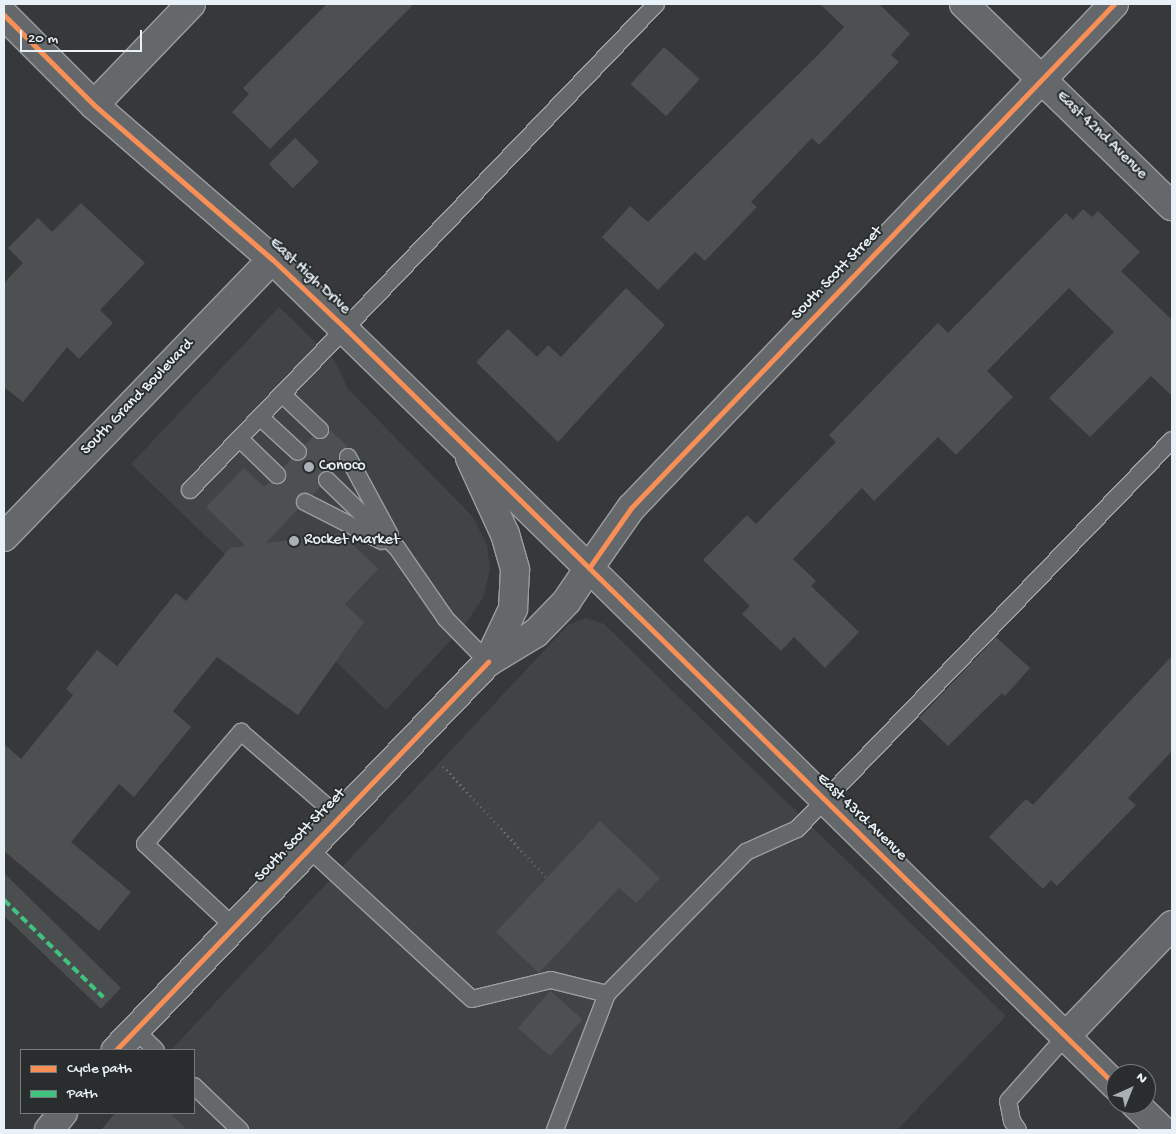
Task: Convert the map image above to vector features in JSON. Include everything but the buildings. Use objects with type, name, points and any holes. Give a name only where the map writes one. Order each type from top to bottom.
[{"type":"street","points":[[94,105],[191,4]]},
{"type":"street","name":"East 42nd Avenue","points":[[964,4],[1172,206]]},
{"type":"street","name":"South Scott Street","points":[[117,1049],[232,925],[488,662],[536,633],[567,601],[631,508],[1114,4]]},
{"type":"street","name":"East High Drive","points":[[4,15],[94,105],[272,259],[463,443],[589,568]]},
{"type":"street","name":"South Grand Boulevard","points":[[4,538],[272,259]]},
{"type":"street","points":[[463,443],[504,534],[514,570],[513,609],[488,662]]},
{"type":"street","name":"East 43rd Avenue","points":[[589,568],[1106,1076]]},
{"type":"street","points":[[1065,1037],[1172,925]]},
{"type":"street","points":[[49,1130],[62,1114]]},
{"type":"street","points":[[1145,1114],[1162,1130]]},
{"type":"lane","points":[[190,490],[656,4]]},
{"type":"lane","points":[[283,395],[320,430]]},
{"type":"lane","points":[[261,418],[298,452]]},
{"type":"lane","points":[[240,439],[277,474]]},
{"type":"lane","points":[[555,1130],[607,994],[746,852],[797,829],[1172,440]]},
{"type":"lane","points":[[348,457],[397,548],[446,619],[488,662]]},
{"type":"lane","points":[[327,480],[397,548]]},
{"type":"lane","points":[[305,502],[397,548]]},
{"type":"lane","points":[[232,925],[145,844],[241,732],[338,816]]},
{"type":"lane","points":[[307,847],[472,999],[551,980],[607,994]]},
{"type":"lane","points":[[134,1029],[155,1049]]},
{"type":"lane","points":[[1018,1130],[1012,1122],[1008,1102],[1065,1037]]},
{"type":"lane","points":[[195,1087],[240,1130]]},
{"type":"path","points":[[443,766],[547,878]]},
{"type":"shaded area","points":[[279,307],[335,361],[348,389],[473,517],[487,545],[490,568],[484,596],[465,625],[386,710],[131,464]]},
{"type":"shaded area","points":[[586,618],[604,624],[1006,1016],[897,1130],[188,1130],[171,1114],[195,1114],[195,1049],[172,1049],[568,625]]},
{"type":"shaded area","points":[[4,873],[121,988],[101,1009],[4,916]]},
{"type":"shaded area","points":[[114,1114],[171,1114],[188,1130],[101,1130]]},
{"type":"marked path","points":[[4,900],[103,997]]},
{"type":"cycle path","points":[[589,568],[631,508],[1114,4]]},
{"type":"cycle path","points":[[4,15],[94,105],[272,259],[346,329],[1106,1076]]},
{"type":"cycle path","points":[[117,1049],[488,662]]},
{"type":"place","name":"Conoco","points":[[309,467]]},
{"type":"place","name":"Rocket Market","points":[[294,541]]}]
